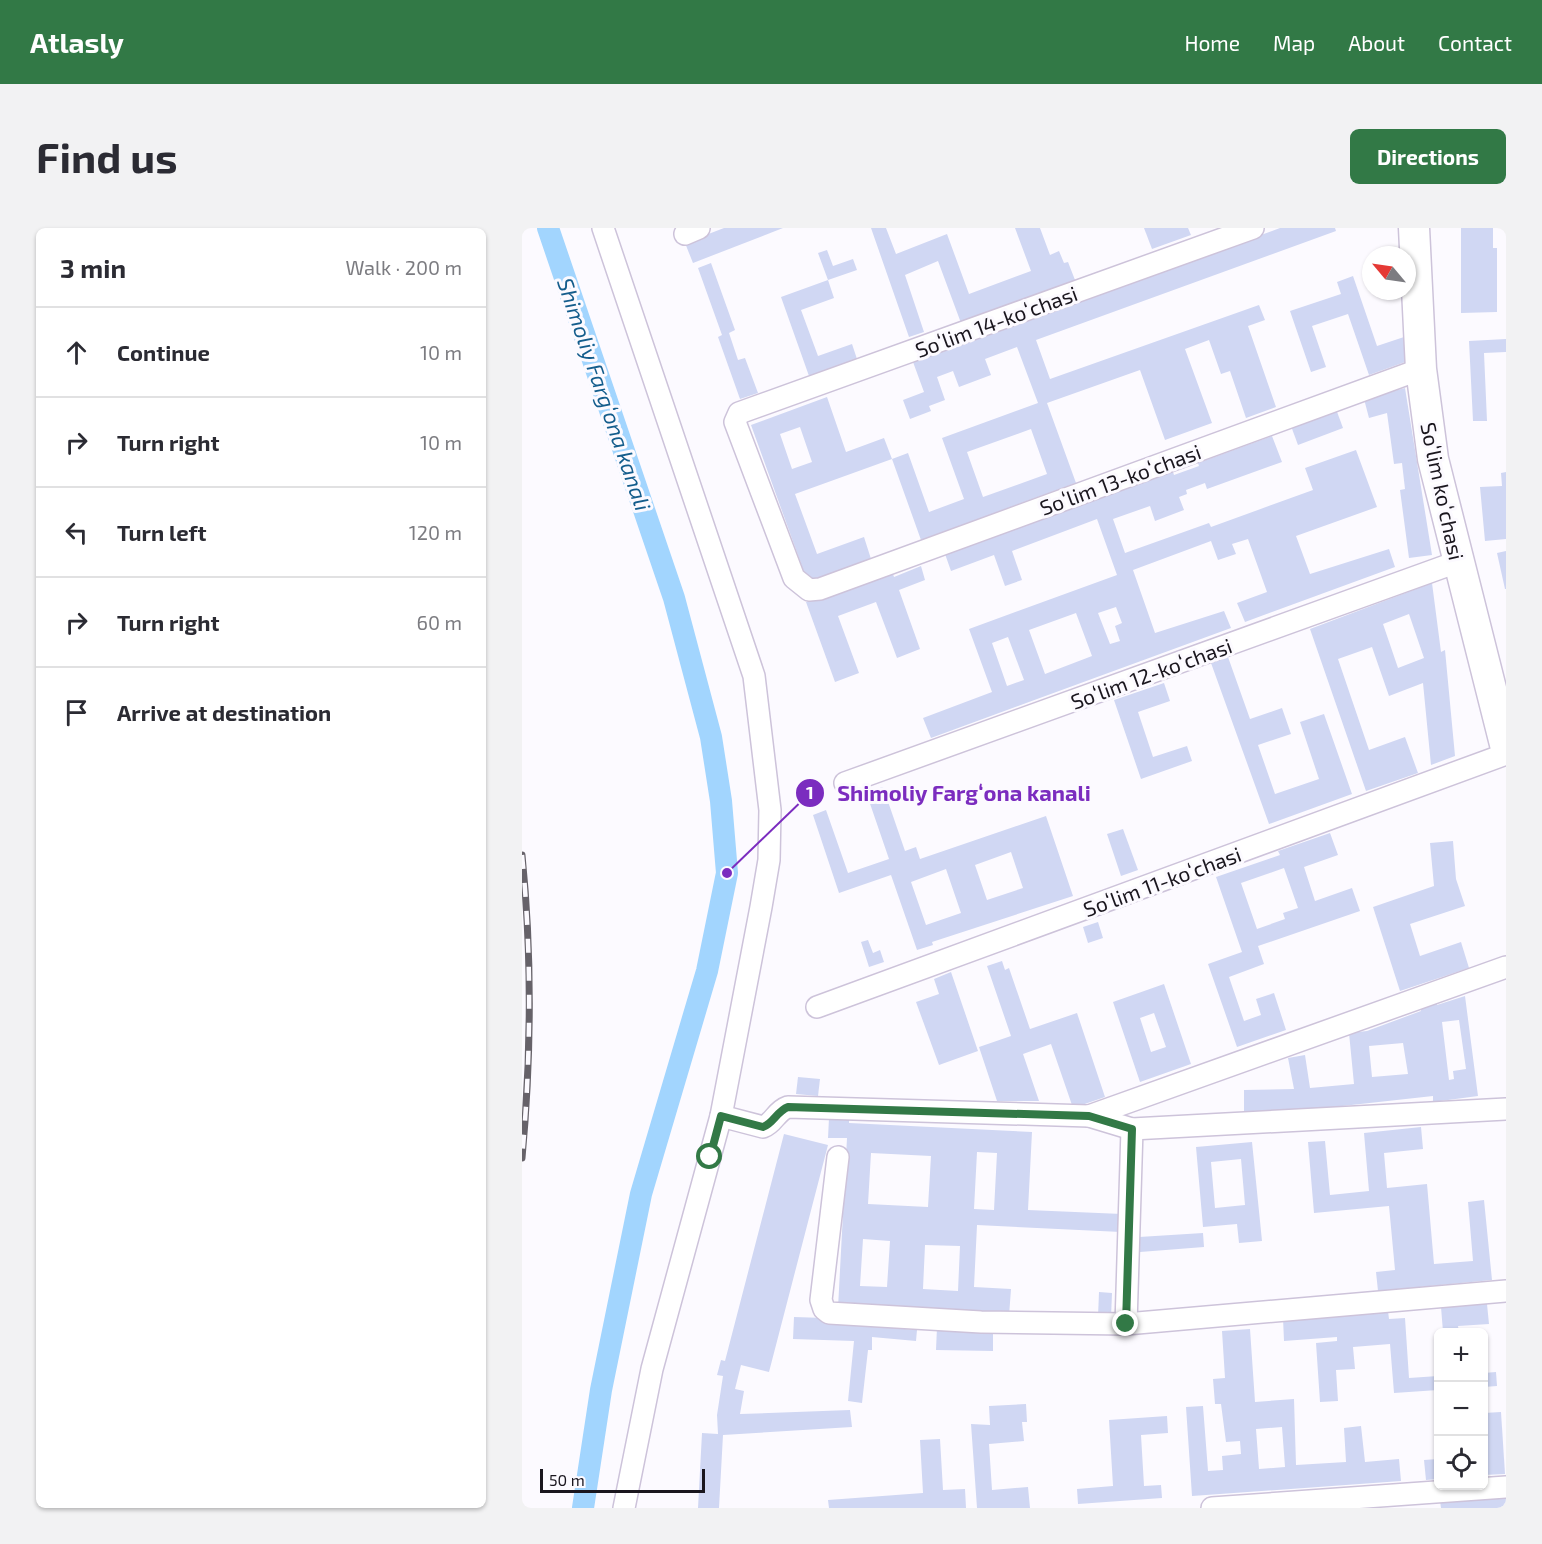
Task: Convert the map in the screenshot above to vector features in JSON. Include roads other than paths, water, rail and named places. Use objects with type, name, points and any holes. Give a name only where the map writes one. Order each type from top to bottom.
[{"type":"street","points":[[603,228],[754,676],[770,810],[769,860],[721,1116],[652,1369],[624,1508]]},
{"type":"street","name":"Soʻlim 14-koʻchasi","points":[[820,589],[809,590],[794,578],[735,422],[739,413],[1253,228]]},
{"type":"street","name":"Soʻlim koʻchasi","points":[[1414,228],[1421,369],[1433,459],[1457,562],[1506,748]]},
{"type":"street","name":"Soʻlim 13-koʻchasi","points":[[820,589],[1421,369]]},
{"type":"street","name":"Soʻlim 12-koʻchasi","points":[[845,783],[1457,562]]},
{"type":"street","name":"Soʻlim 11-koʻchasi","points":[[817,1008],[1506,754]]},
{"type":"street","points":[[1089,1116],[1506,967]]},
{"type":"street","points":[[721,1116],[763,1127],[769,1125],[781,1110],[788,1107],[1089,1116],[1132,1129],[1506,1109]]},
{"type":"street","points":[[1126,1324],[1132,1129]]},
{"type":"street","points":[[838,1157],[821,1300],[824,1309],[830,1313],[981,1322],[1126,1324],[1506,1291]]},
{"type":"street","points":[[1212,1508],[1506,1487]]},
{"type":"waterway","name":"Shimoliy Fargʻona kanali","points":[[548,228],[674,598],[711,737],[721,801],[727,873],[707,971],[641,1194],[601,1390],[583,1508]]},
{"type":"railway","points":[[522,855],[529,969],[527,1083],[522,1158]]},
{"type":"place","name":"Shimoliy Fargʻona kanali","points":[[727,873]]}]
